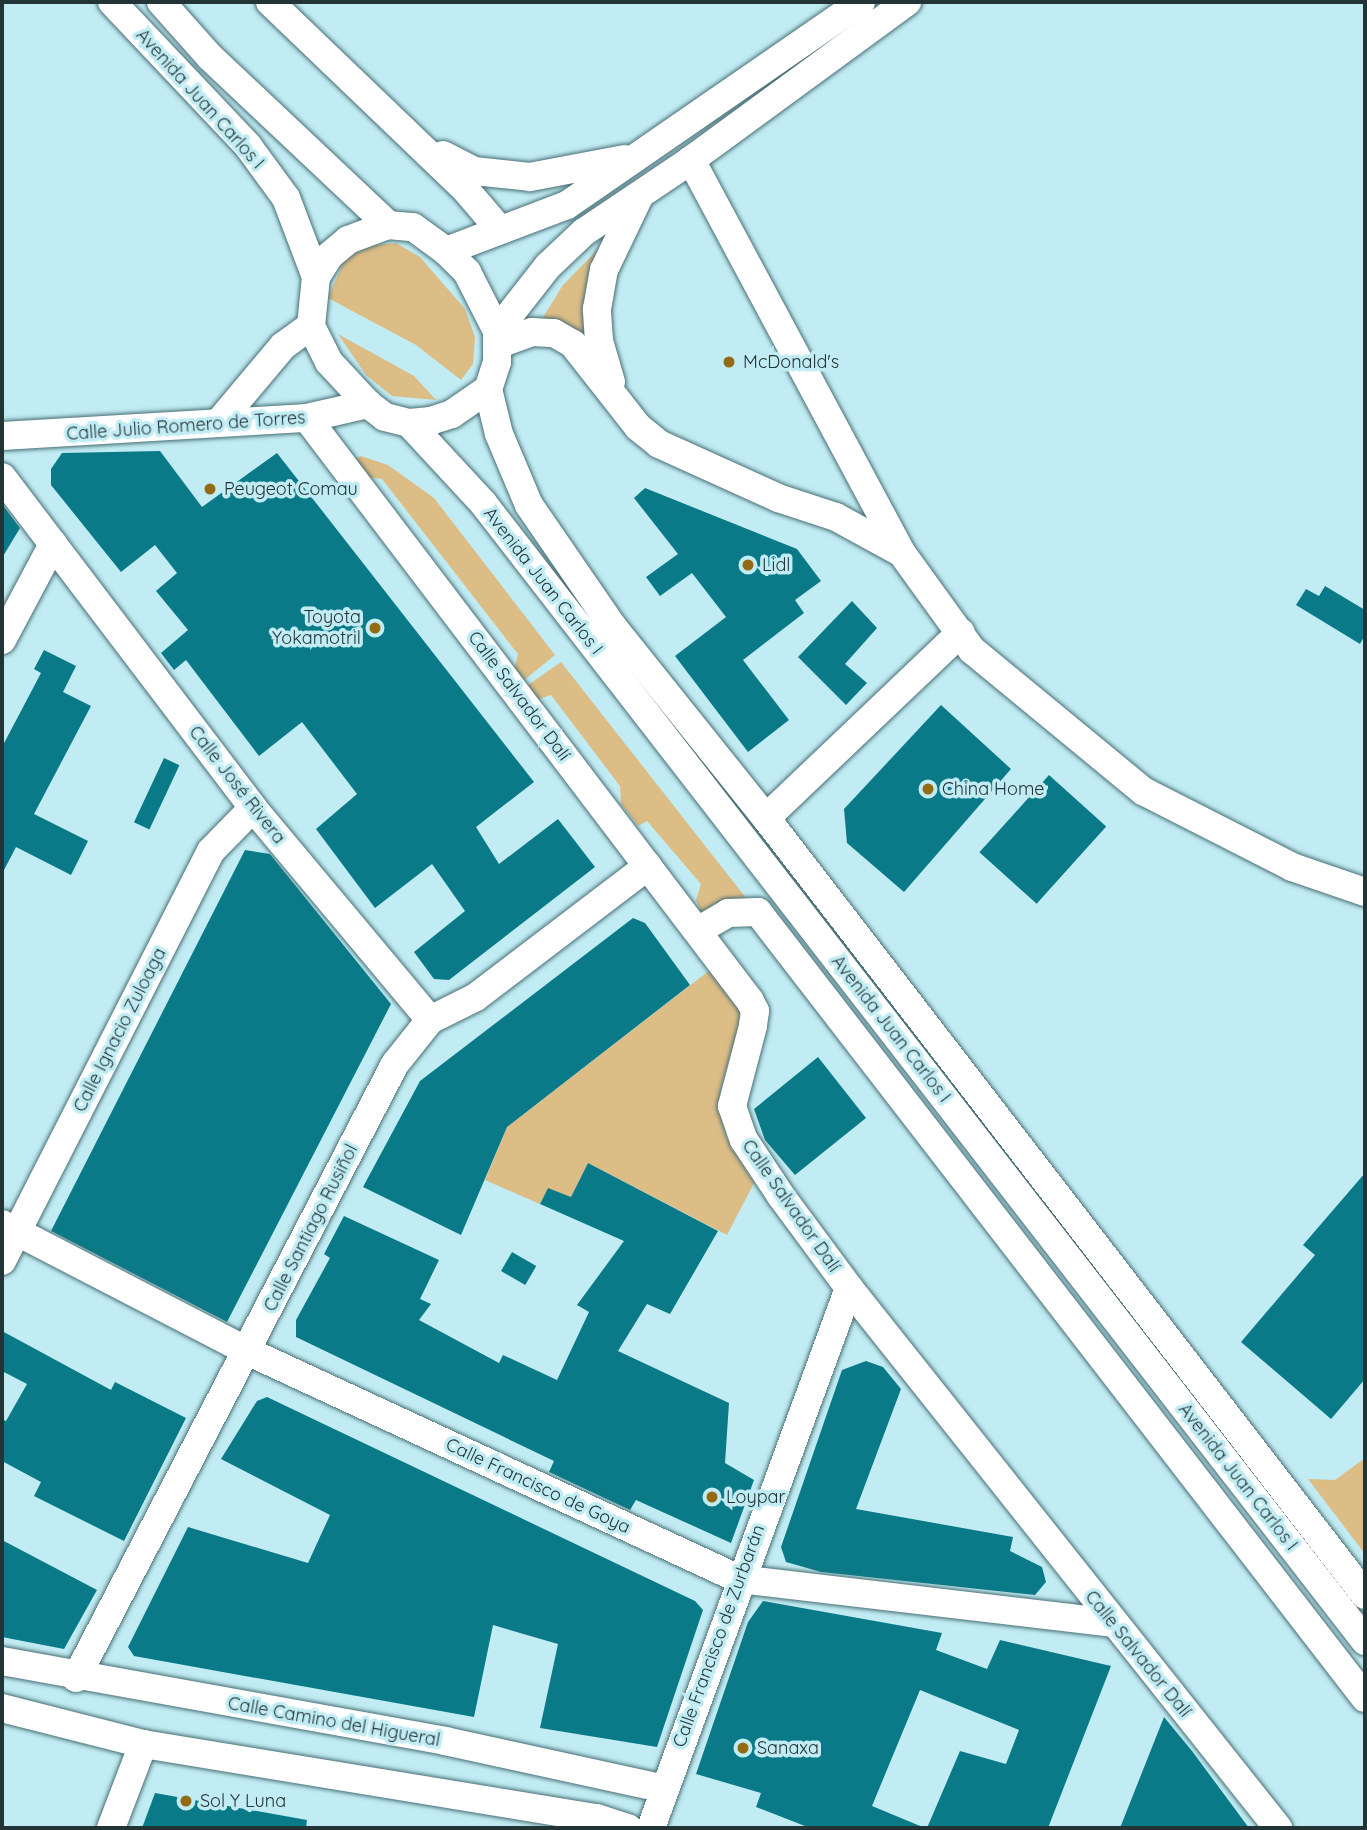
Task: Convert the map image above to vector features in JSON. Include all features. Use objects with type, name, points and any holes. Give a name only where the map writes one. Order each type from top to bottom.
[{"type":"street","name":"Avenida Juan Carlos I","points":[[112,2],[263,167],[286,198],[316,277]]},
{"type":"street","name":"Avenida Juan Carlos I","points":[[161,2],[210,57],[388,225]]},
{"type":"street","points":[[270,2],[419,142],[484,207],[500,230]]},
{"type":"street","points":[[446,251],[567,205],[861,2]]},
{"type":"street","points":[[498,337],[473,281],[446,251],[413,227],[388,225],[348,240],[329,256],[316,277],[311,326],[329,362],[368,404],[385,417],[409,423],[452,414],[488,389],[498,337],[548,266],[584,232],[691,160],[907,2]]},
{"type":"street","points":[[419,142],[474,171],[495,175],[566,172],[639,156]]},
{"type":"street","points":[[691,160],[901,552],[972,650],[1143,791],[1292,867],[1365,891]]},
{"type":"street","points":[[615,395],[599,341],[597,309],[604,270],[642,193]]},
{"type":"street","points":[[220,421],[283,346],[311,326]]},
{"type":"street","points":[[498,337],[554,332],[573,344],[638,427],[659,444],[778,498],[836,517],[901,552]]},
{"type":"street","name":"Avenida Juan Carlos I","points":[[488,389],[499,434],[529,505],[613,627],[766,818],[1365,1595]]},
{"type":"street","name":"Calle Julio Romero de Torres","points":[[2,436],[220,421],[307,418],[368,404]]},
{"type":"street","name":"Calle Salvador Dalí","points":[[307,418],[699,930],[755,1011],[737,1074],[732,1106],[736,1124],[781,1196],[849,1288],[1278,1828]]},
{"type":"street","name":"Avenida Juan Carlos I","points":[[409,423],[483,503],[1365,1640]]},
{"type":"street","name":"Calle José Rivera","points":[[2,477],[253,808],[430,1020]]},
{"type":"street","points":[[2,639],[53,544]]},
{"type":"street","points":[[766,818],[961,632]]},
{"type":"street","name":"Calle Ignacio Zuloaga","points":[[2,1261],[9,1228],[211,851],[253,808]]},
{"type":"street","name":"Calle Santiago Rusiñol","points":[[76,1678],[395,1064],[430,1020],[476,997],[648,866]]},
{"type":"street","points":[[699,930],[728,913],[758,912],[1365,1698]]},
{"type":"street","name":"Calle Francisco de Goya","points":[[9,1228],[247,1351],[738,1579],[1113,1623]]},
{"type":"street","name":"Calle Francisco de Zurbarán","points":[[651,1828],[738,1579],[849,1288]]},
{"type":"street","name":"Calle Camino del Higueral","points":[[2,1661],[76,1678],[445,1741],[665,1789]]},
{"type":"street","points":[[2,1708],[143,1744],[628,1828]]},
{"type":"street","points":[[111,1828],[143,1744]]},
{"type":"shaded area","points":[[396,243],[420,257],[465,309],[475,337],[473,364],[461,380],[416,345],[328,298],[345,258],[373,245]]},
{"type":"shaded area","points":[[604,243],[588,343],[542,319],[563,285]]},
{"type":"shaded area","points":[[338,334],[414,376],[436,400],[392,396],[366,375]]},
{"type":"shaded area","points":[[361,456],[388,465],[434,498],[555,655],[523,681],[514,670],[518,654],[382,479],[366,477],[354,460]]},
{"type":"shaded area","points":[[561,662],[750,903],[709,913],[700,910],[696,900],[701,884],[647,821],[638,826],[621,804],[620,786],[551,695],[536,700],[525,687]]},
{"type":"shaded area","points":[[710,970],[744,1010],[720,1093],[726,1136],[754,1183],[727,1235],[588,1163],[571,1197],[548,1188],[540,1204],[485,1180],[507,1127]]},
{"type":"shaded area","points":[[1365,1458],[1365,1554],[1308,1479],[1335,1480]]},
{"type":"building","points":[[160,451],[202,507],[277,453],[534,782],[476,827],[499,864],[558,819],[595,867],[449,980],[434,979],[414,952],[465,911],[432,864],[375,908],[316,829],[357,794],[302,722],[259,756],[186,660],[174,670],[161,653],[188,630],[156,591],[177,573],[155,545],[121,572],[51,485],[51,469],[62,453]]},
{"type":"building","name":"Lidl","points":[[645,488],[797,549],[821,581],[795,600],[804,613],[743,660],[789,720],[748,752],[675,656],[726,617],[692,573],[660,596],[646,577],[678,554],[634,498]]},
{"type":"building","points":[[2,504],[20,528],[2,558]]},
{"type":"building","points":[[1325,586],[1365,610],[1365,635],[1360,644],[1296,605],[1306,589],[1319,596]]},
{"type":"building","points":[[852,601],[877,628],[845,664],[867,683],[846,705],[798,657]]},
{"type":"building","points":[[44,650],[76,666],[63,692],[91,706],[34,814],[88,841],[71,875],[16,847],[2,874],[2,747],[41,673],[34,669]]},
{"type":"building","name":"China Home","points":[[941,705],[1011,769],[904,892],[847,843],[844,809]]},
{"type":"building","points":[[164,758],[179,765],[149,830],[134,822]]},
{"type":"building","points":[[1049,775],[1106,827],[1037,904],[979,852]]},
{"type":"building","points":[[245,850],[270,854],[391,1004],[227,1322],[51,1231]]},
{"type":"building","points":[[633,918],[645,923],[690,985],[507,1127],[461,1235],[363,1187],[420,1081]]},
{"type":"building","points":[[818,1057],[866,1118],[795,1175],[765,1140],[754,1109]]},
{"type":"building","points":[[588,1163],[718,1231],[670,1314],[647,1304],[618,1351],[729,1403],[725,1463],[754,1480],[731,1543],[636,1500],[630,1510],[549,1472],[554,1461],[296,1337],[296,1320],[330,1258],[324,1254],[344,1216],[439,1260],[420,1299],[431,1304],[419,1320],[499,1363],[503,1355],[557,1380],[589,1312],[577,1305],[624,1241],[540,1204],[548,1188],[571,1197]]},
{"type":"building","points":[[1365,1173],[1365,1379],[1331,1419],[1241,1342],[1315,1255],[1303,1245]]},
{"type":"building","points":[[512,1252],[536,1266],[525,1285],[501,1271]]},
{"type":"building","points":[[2,1331],[111,1390],[115,1382],[186,1418],[124,1541],[34,1496],[41,1482],[2,1461],[2,1419],[6,1421],[27,1384],[2,1371]]},
{"type":"building","points":[[866,1361],[883,1367],[901,1389],[856,1509],[1013,1537],[1010,1551],[1042,1567],[1046,1582],[1035,1595],[821,1572],[786,1562],[781,1547],[842,1370]]},
{"type":"building","points":[[267,1397],[695,1601],[703,1610],[657,1747],[540,1728],[558,1644],[493,1625],[474,1717],[134,1656],[128,1647],[188,1527],[308,1563],[330,1515],[221,1459],[257,1401]]},
{"type":"building","points":[[2,1540],[97,1590],[64,1649],[2,1637]]},
{"type":"building","points":[[763,1601],[942,1633],[936,1650],[987,1669],[1000,1640],[1111,1666],[1048,1828],[927,1828],[960,1751],[1006,1764],[1019,1730],[920,1690],[872,1806],[925,1828],[810,1828],[756,1807],[761,1793],[696,1774],[748,1622]]},
{"type":"building","points":[[1164,1717],[1192,1751],[1249,1828],[1120,1828]]},
{"type":"building","points":[[155,1793],[307,1820],[306,1828],[142,1828]]},
{"type":"place","name":"McDonald's","points":[[729,362]]},
{"type":"place","name":"Peugeot Comau","points":[[210,489]]},
{"type":"place","name":"Lidl","points":[[748,565]]},
{"type":"place","name":"Toyota Yokamotril","points":[[375,628]]},
{"type":"place","name":"China Home","points":[[928,789]]},
{"type":"place","name":"Loypar","points":[[712,1497]]},
{"type":"place","name":"Sanaxa","points":[[743,1748]]},
{"type":"place","name":"Sol Y Luna","points":[[186,1801]]}]
